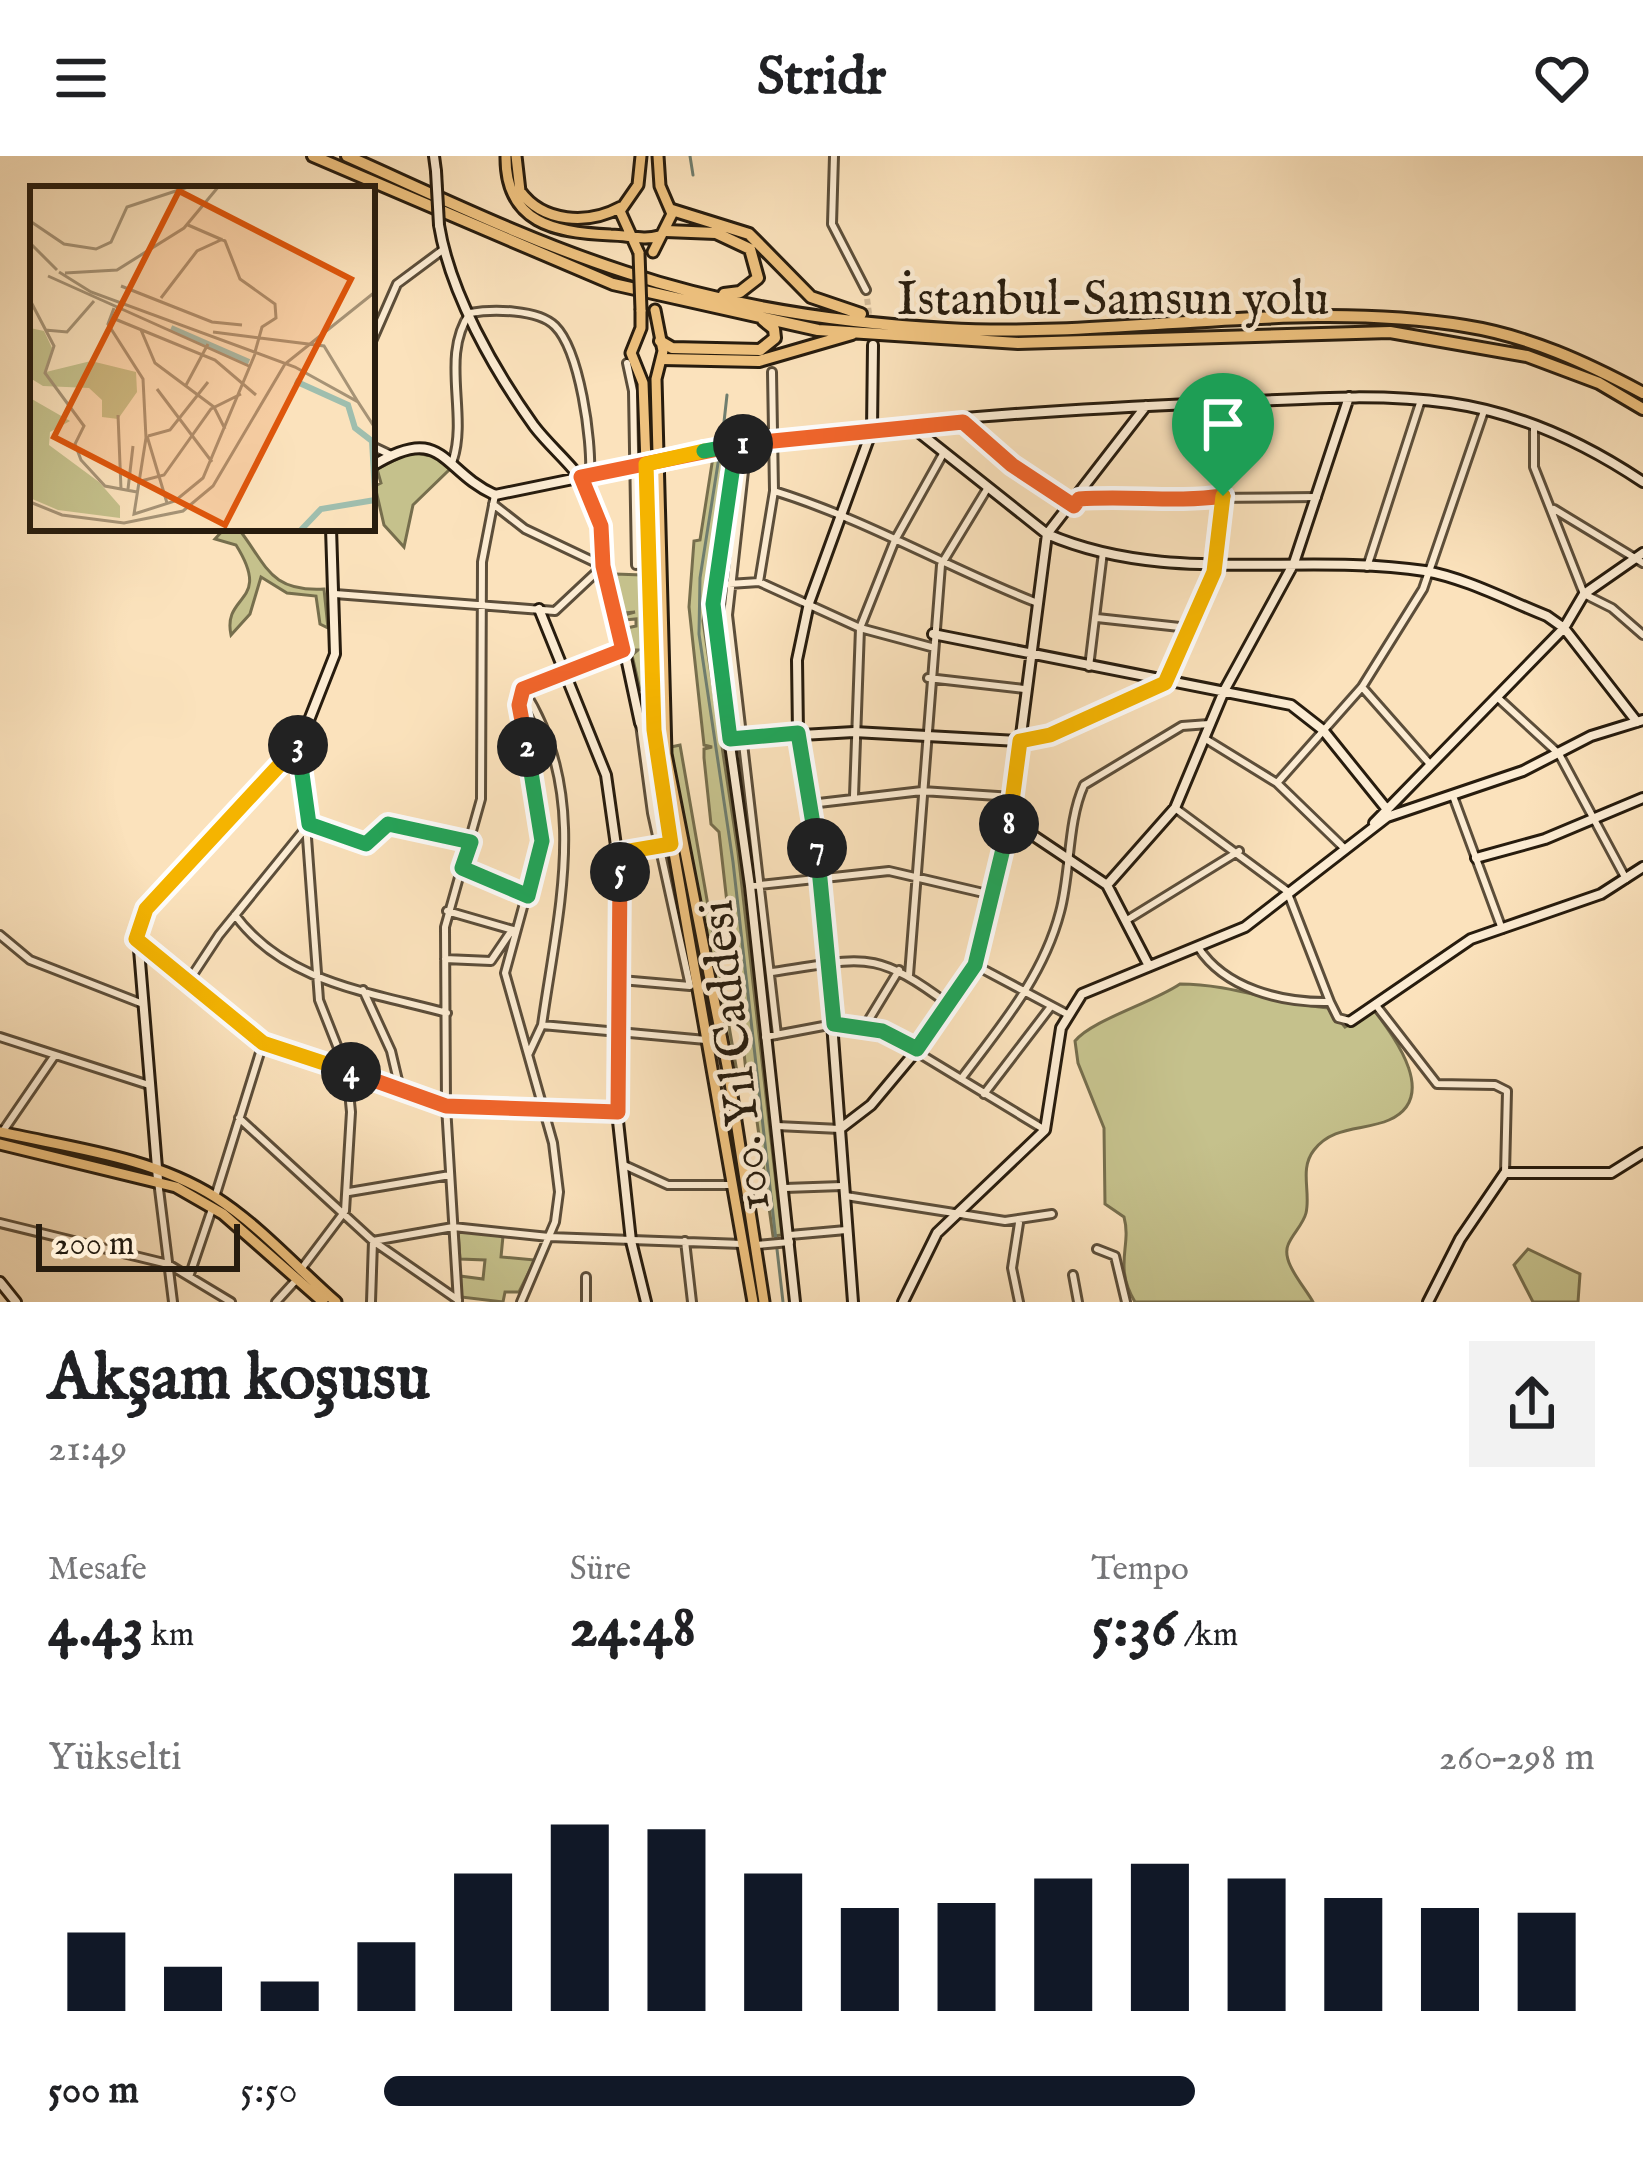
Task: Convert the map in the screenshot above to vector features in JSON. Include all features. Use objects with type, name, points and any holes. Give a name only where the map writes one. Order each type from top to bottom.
[{"type":"highway","name":"İstanbul-Samsun yolu","points":[[313,156],[614,284],[818,330],[1018,344],[1390,332],[1527,356],[1599,383],[1643,409]]},
{"type":"highway","name":"İstanbul-Samsun yolu","points":[[347,156],[574,255],[784,310],[1032,332],[1391,316],[1469,326],[1546,347],[1643,393]]},
{"type":"highway","points":[[672,210],[749,234],[811,297],[886,322]]},
{"type":"highway","points":[[662,233],[716,233],[750,249],[758,278],[740,292],[720,295]]},
{"type":"highway","points":[[660,341],[672,348],[760,350],[775,338],[775,329],[756,314]]},
{"type":"highway","points":[[662,359],[759,361],[859,332]]},
{"type":"main road","points":[[506,156],[512,196],[532,220],[566,232],[662,233]]},
{"type":"main road","points":[[516,156],[520,191],[546,214],[592,217],[621,207],[636,187],[641,156]]},
{"type":"main road","points":[[653,252],[672,210],[662,192],[658,156]]},
{"type":"main road","points":[[636,187],[662,192]]},
{"type":"main road","points":[[621,207],[622,223],[639,253],[641,328],[630,362],[643,383],[665,845],[751,1244]]},
{"type":"main road","points":[[655,310],[662,359],[641,522],[660,752],[730,1076],[758,1300]]},
{"type":"main road","points":[[634,339],[648,335],[660,341]]},
{"type":"main road","points":[[630,362],[662,359]]},
{"type":"main road","points":[[717,1079],[730,1076]]},
{"type":"main road","points":[[1,1136],[157,1175],[214,1202],[336,1302]]},
{"type":"main road","points":[[298,1275],[323,1302]]},
{"type":"street","points":[[434,156],[444,249],[470,313],[533,424],[585,476]]},
{"type":"street","points":[[834,156],[832,224],[866,290]]},
{"type":"street","points":[[375,334],[397,284],[444,249]]},
{"type":"street","points":[[453,460],[456,357],[470,313]]},
{"type":"street","points":[[470,313],[539,318],[559,331],[584,409],[585,476],[601,526],[603,566],[665,845],[618,853]]},
{"type":"street","points":[[853,1302],[821,877],[798,733],[798,646],[808,603],[872,430],[873,345]]},
{"type":"street","points":[[759,581],[774,491],[772,372]]},
{"type":"street","points":[[494,499],[712,449],[774,440],[1146,406],[1349,397],[1421,400],[1534,425],[1572,440],[1643,482]]},
{"type":"street","points":[[1107,885],[1175,808],[1225,691],[1294,563],[1349,397]]},
{"type":"street","points":[[1367,567],[1421,400]]},
{"type":"street","points":[[730,739],[854,732],[1020,741],[1050,735],[1165,683],[1215,565],[1223,496],[1252,402]]},
{"type":"street","points":[[777,1126],[840,1129],[871,1106],[951,1006],[975,965],[1010,820],[1047,534],[1146,406]]},
{"type":"street","points":[[1277,783],[1362,687],[1430,572],[1484,411]]},
{"type":"street","points":[[963,422],[1012,465],[1076,502],[1317,497]]},
{"type":"street","points":[[1534,425],[1530,454],[1584,594],[1643,635]]},
{"type":"street","points":[[903,1302],[930,1242],[1045,1130],[1067,1014],[1091,988],[1245,927],[1370,829],[1452,792],[1559,754],[1591,736],[1640,721],[1564,628],[1430,572],[1294,563],[1215,565],[1103,552],[1047,534],[911,426]]},
{"type":"street","name":"100. Yıl Caddesi","points":[[737,445],[729,625],[778,1034]]},
{"type":"street","name":"100. Yıl Caddesi","points":[[737,445],[714,585],[715,643],[750,886],[795,1302]]},
{"type":"street","points":[[375,447],[391,454]]},
{"type":"street","points":[[375,464],[391,454],[422,448],[453,460],[525,529],[603,566]]},
{"type":"street","points":[[854,796],[860,628],[895,540],[943,454]]},
{"type":"street","points":[[909,975],[920,878],[928,678],[941,565],[987,489]]},
{"type":"street","points":[[774,491],[842,512],[941,565],[1035,602]]},
{"type":"street","points":[[459,1301],[446,1106],[447,911],[482,800],[484,548],[494,499]]},
{"type":"street","points":[[1370,829],[1385,806],[1564,628],[1584,594],[1641,558],[1551,507]]},
{"type":"street","points":[[637,565],[641,522]]},
{"type":"street","points":[[173,1302],[165,1263],[136,939],[146,909],[300,743],[333,663],[331,531]]},
{"type":"street","points":[[1089,667],[1103,552]]},
{"type":"street","points":[[335,594],[562,609],[603,566]]},
{"type":"street","points":[[714,585],[759,581],[860,628],[932,646]]},
{"type":"street","points":[[539,609],[602,760],[618,853],[622,980],[618,1112],[631,1241],[646,1302]]},
{"type":"street","points":[[1097,617],[1189,628]]},
{"type":"street","points":[[933,634],[1291,705],[1323,730],[1385,806]]},
{"type":"street","points":[[523,689],[623,650]]},
{"type":"street","points":[[928,678],[1024,689]]},
{"type":"street","points":[[1362,687],[1430,763]]},
{"type":"street","points":[[521,1302],[549,1237],[558,1180],[544,1108],[505,973],[542,841],[519,705],[523,689]]},
{"type":"street","points":[[523,689],[549,734],[566,814],[542,1025],[529,1053]]},
{"type":"street","points":[[1497,697],[1559,754],[1626,879]]},
{"type":"street","points":[[640,723],[660,752]]},
{"type":"street","points":[[961,1079],[1024,995],[1056,927],[1084,784],[1141,756],[1182,726],[1209,724]]},
{"type":"street","points":[[1204,738],[1277,783],[1344,848]]},
{"type":"street","points":[[276,1302],[345,1211],[349,1192],[347,1070],[323,1018],[316,979],[300,743]]},
{"type":"street","points":[[810,804],[922,791],[1013,797]]},
{"type":"street","points":[[1452,792],[1502,929]]},
{"type":"street","points":[[1476,858],[1546,839],[1643,797]]},
{"type":"street","points":[[1175,808],[1240,850],[1287,891],[1330,1002],[1338,1018],[1351,1021],[1434,960],[1502,929],[1601,894],[1643,867]]},
{"type":"street","points":[[1010,820],[1107,885],[1149,966]]},
{"type":"street","points":[[309,824],[361,843],[375,841],[381,827],[471,842]]},
{"type":"street","points":[[190,979],[309,824]]},
{"type":"street","points":[[1127,920],[1240,850]]},
{"type":"street","points":[[462,868],[528,896]]},
{"type":"street","points":[[750,886],[889,871],[992,896]]},
{"type":"street","points":[[447,911],[514,930]]},
{"type":"street","points":[[235,915],[263,947],[316,979],[447,1012]]},
{"type":"street","points":[[445,959],[491,961],[514,930]]},
{"type":"street","points":[[0,935],[30,960],[143,1004]]},
{"type":"street","points":[[136,939],[263,1043],[446,1106],[618,1112]]},
{"type":"street","points":[[1198,947],[1219,974],[1292,1003],[1330,1002]]},
{"type":"street","points":[[771,972],[874,958],[909,975],[951,1006]]},
{"type":"street","points":[[975,965],[1049,1009],[1067,1014]]},
{"type":"street","points":[[865,1026],[899,970]]},
{"type":"street","points":[[622,980],[695,986]]},
{"type":"street","points":[[363,990],[391,1051],[400,1089]]},
{"type":"street","points":[[1375,1004],[1437,1084],[1495,1085],[1508,1091],[1505,1173],[1460,1239],[1428,1302]]},
{"type":"street","points":[[984,1094],[1049,1009]]},
{"type":"street","points":[[765,1037],[834,1024],[865,1026],[917,1049],[1045,1130]]},
{"type":"street","points":[[542,1025],[710,1040]]},
{"type":"street","points":[[0,1037],[152,1086]]},
{"type":"street","points":[[190,1274],[263,1043]]},
{"type":"street","points":[[1,1136],[55,1055]]},
{"type":"street","points":[[238,1118],[373,1241],[459,1301]]},
{"type":"street","points":[[1505,1173],[1611,1174],[1643,1153]]},
{"type":"street","points":[[622,1164],[668,1185],[735,1185]]},
{"type":"street","points":[[349,1192],[450,1175]]},
{"type":"street","points":[[785,1188],[842,1191],[1019,1222],[1052,1214]]},
{"type":"street","points":[[1019,1222],[1012,1268],[1019,1302]]},
{"type":"street","points":[[0,1223],[165,1263],[231,1302]]},
{"type":"street","points":[[373,1241],[453,1227],[549,1237],[770,1244],[846,1230]]},
{"type":"street","points":[[371,1302],[373,1241]]},
{"type":"street","points":[[686,1241],[692,1302]]},
{"type":"street","points":[[1096,1249],[1115,1256],[1126,1302]]},
{"type":"street","points":[[1073,1275],[1078,1302]]},
{"type":"street","points":[[586,1277],[586,1302]]},
{"type":"street","points":[[0,1282],[16,1302]]},
{"type":"shaded area","points":[[411,452],[436,457],[450,469],[413,505],[404,547],[384,525],[375,486],[381,483],[377,469]]},
{"type":"shaded area","points":[[724,455],[703,621],[738,852],[782,1235],[773,1236],[750,1071],[746,1071],[719,832],[711,824],[704,749],[712,747],[704,745],[689,607],[694,541],[700,540],[713,457]]},
{"type":"shaded area","points":[[222,531],[240,531],[280,581],[324,589],[328,628],[320,624],[316,596],[287,593],[261,577],[250,614],[231,635],[233,612],[250,578],[236,545],[215,539]]},
{"type":"shaded area","points":[[615,574],[642,575],[645,689],[640,690],[632,655],[638,650],[631,650],[627,628],[636,626],[636,619],[625,620],[624,615],[635,612],[624,613]]},
{"type":"shaded area","points":[[680,745],[737,1072],[733,1073],[673,774],[671,747]]},
{"type":"shaded area","points":[[1180,984],[1329,1008],[1345,1027],[1374,1010],[1408,1067],[1411,1097],[1404,1110],[1389,1120],[1330,1136],[1310,1157],[1306,1213],[1287,1252],[1313,1302],[1135,1302],[1129,1289],[1124,1217],[1105,1204],[1104,1128],[1078,1063],[1075,1041],[1095,1026]]},
{"type":"shaded area","points":[[458,1231],[503,1236],[501,1257],[535,1260],[519,1292],[505,1292],[503,1302],[461,1297],[460,1276],[483,1279],[485,1260],[460,1259]]},
{"type":"shaded area","points":[[1528,1249],[1580,1274],[1578,1302],[1533,1302],[1514,1265]]},
{"type":"waterway","points":[[690,156],[693,175]]},
{"type":"waterway","points":[[722,440],[727,395]]},
{"type":"waterway","points":[[719,457],[700,578],[699,634],[733,862],[783,1302]]},
{"type":"tunnel","points":[[866,290],[873,345]]},
{"type":"route","points":[[963,422],[1012,465],[1074,506],[1079,499],[1111,496],[1186,501],[1223,496],[1214,572],[1165,683],[1050,735],[1020,741],[1010,820],[975,965],[917,1049],[882,1031],[834,1024],[821,877],[798,733],[730,739],[713,604],[736,445],[646,464],[654,730],[671,844],[618,853],[622,980],[618,1112],[446,1106],[271,1047],[136,939],[146,909],[300,743],[309,824],[366,844],[375,841],[381,827],[388,824],[471,842],[462,868],[528,896],[542,841],[519,705],[521,692],[623,650],[603,566],[601,526],[581,477],[712,449],[747,443],[963,422]]}]
